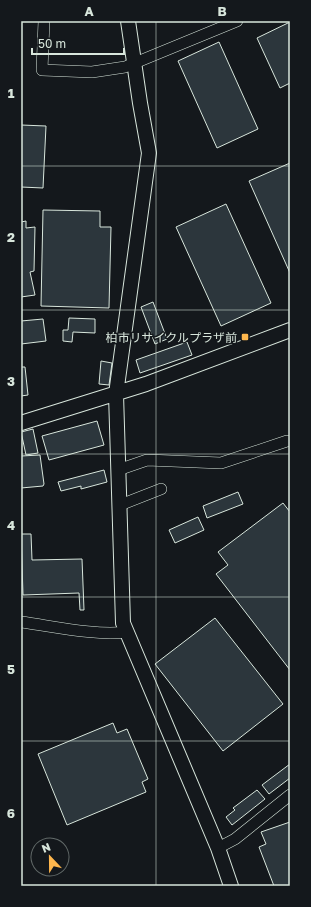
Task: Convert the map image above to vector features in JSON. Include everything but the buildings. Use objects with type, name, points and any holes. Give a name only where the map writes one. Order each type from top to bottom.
[{"type":"street","points":[[44,21],[42,70],[92,72],[125,67],[134,64],[237,21]]},
{"type":"street","points":[[128,21],[149,153],[116,394],[123,623],[218,848],[231,886]]},
{"type":"street","points":[[21,423],[116,394],[290,330]]},
{"type":"street","points":[[118,470],[146,460],[221,463],[287,441]]},
{"type":"street","points":[[120,505],[161,489]]},
{"type":"street","points":[[21,622],[76,630],[116,633],[126,632]]},
{"type":"street","points":[[218,848],[234,839],[290,796]]},
{"type":"place","name":"柏市リサイクルプラザ前","points":[[245,337]]}]
